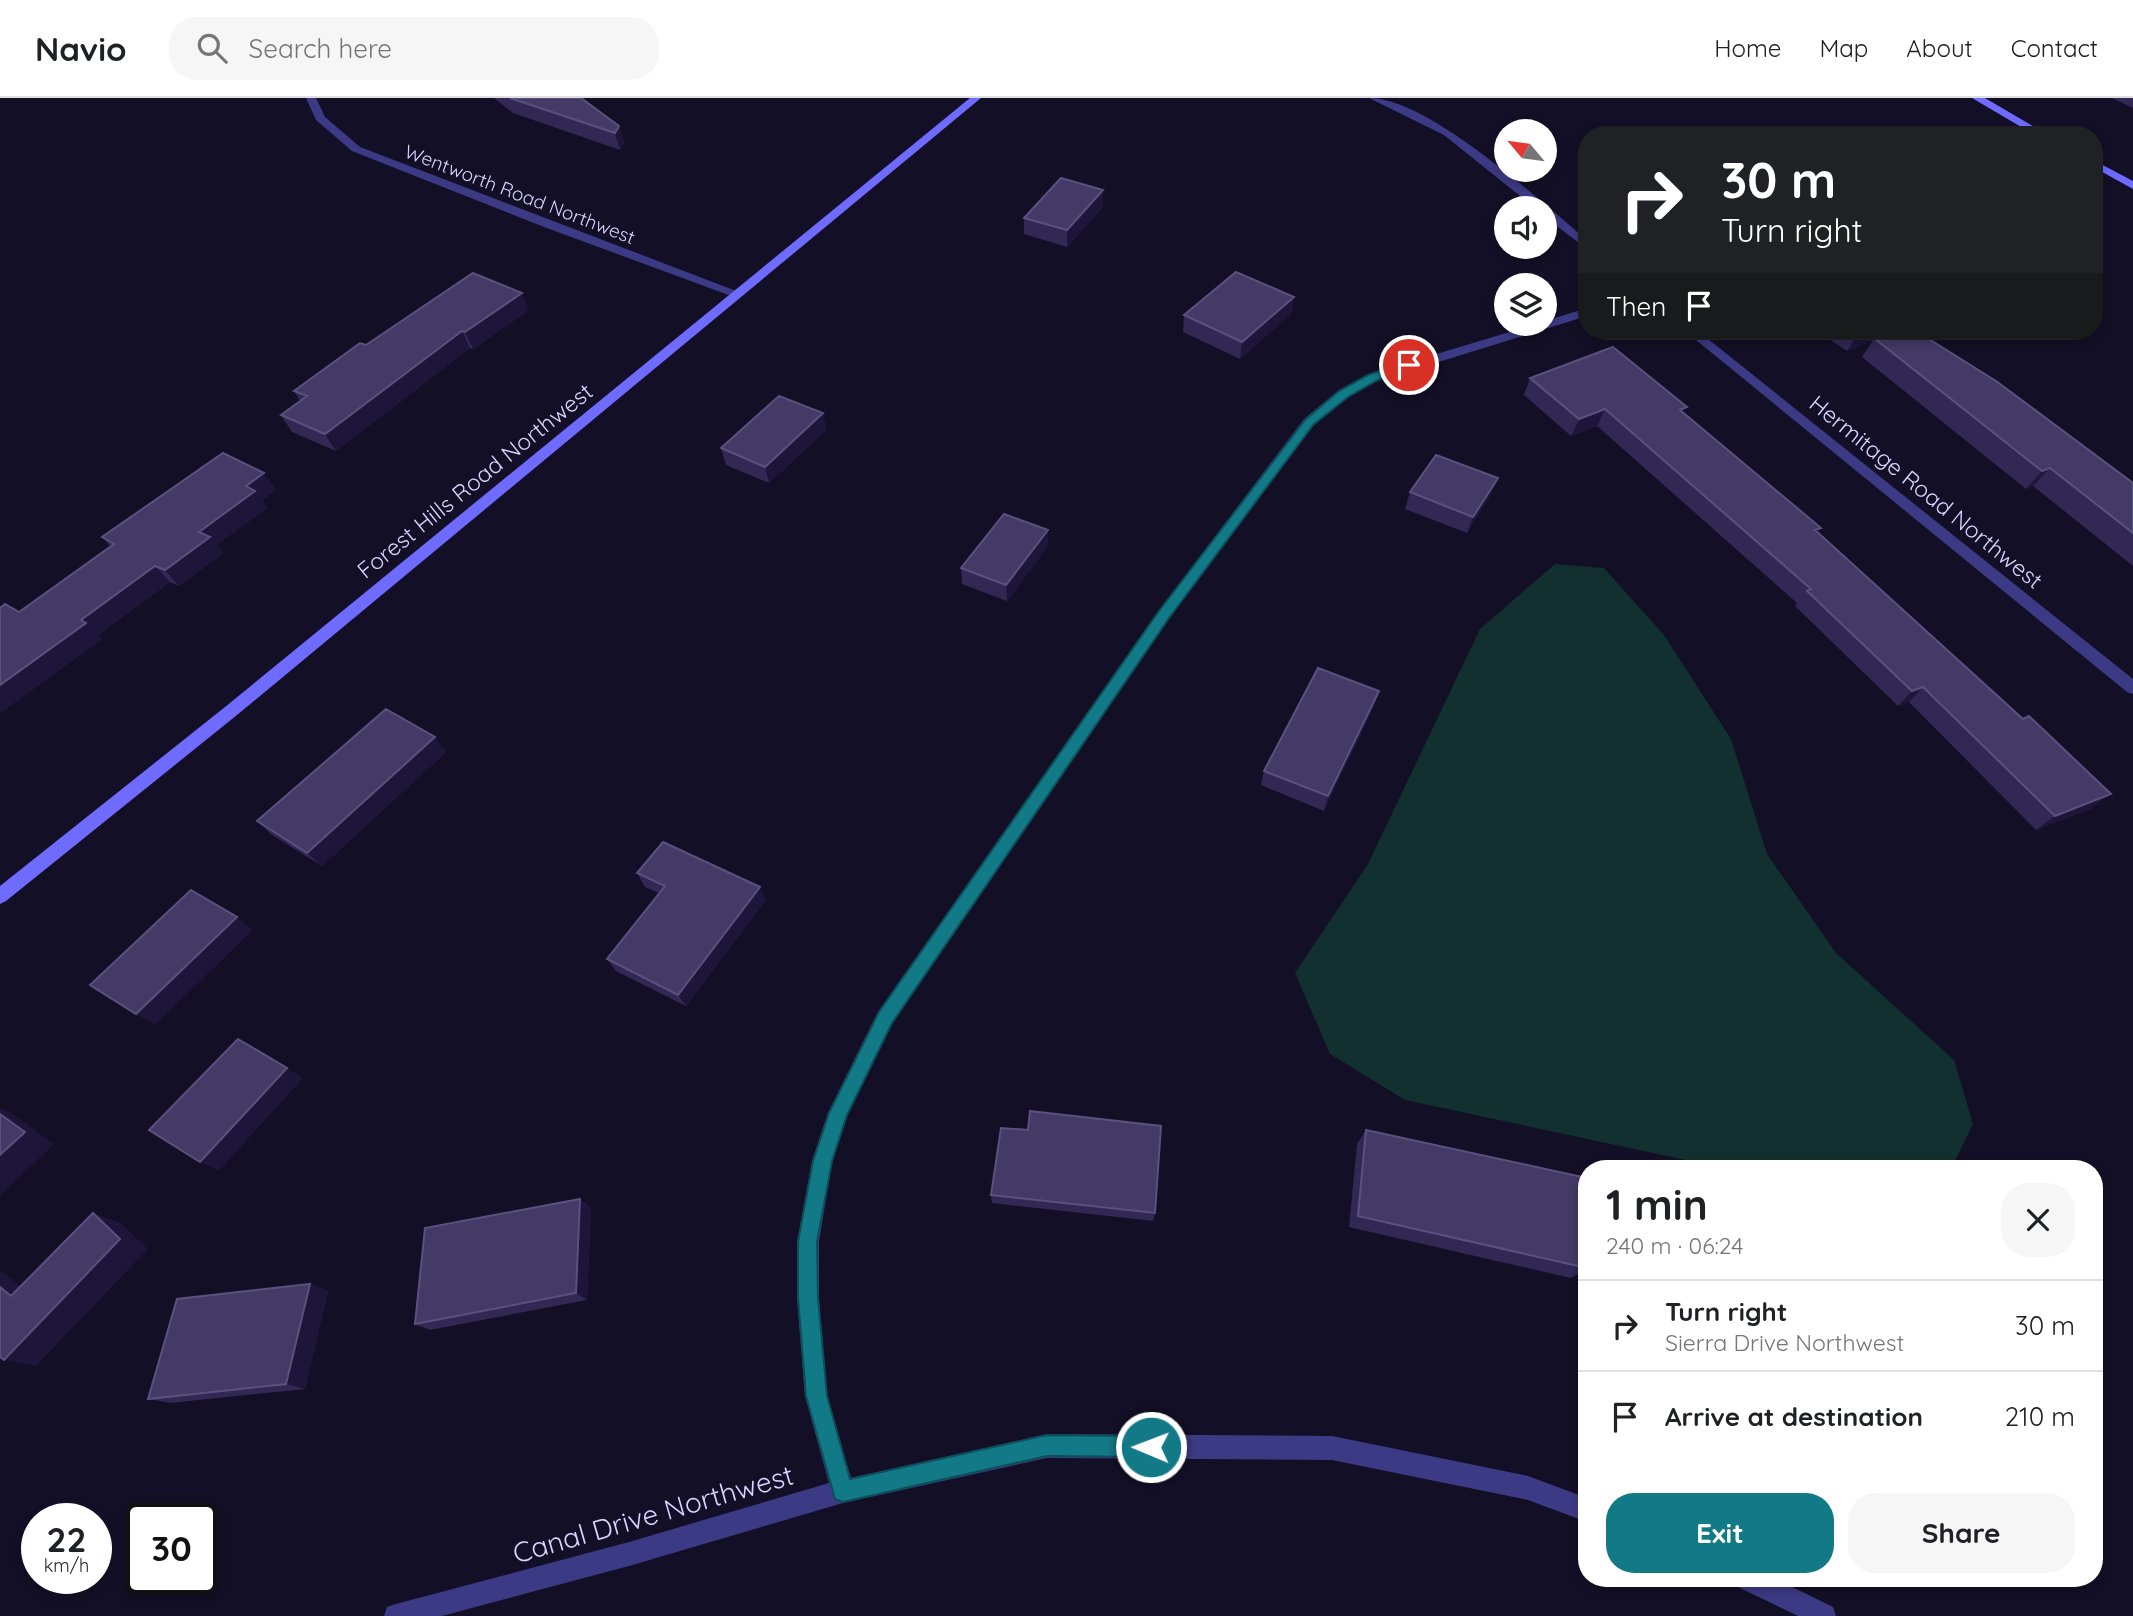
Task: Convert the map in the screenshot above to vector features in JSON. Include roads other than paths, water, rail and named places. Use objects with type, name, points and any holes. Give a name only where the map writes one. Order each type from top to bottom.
[{"type":"main road","name":"Forest Hills Road Northwest","points":[[0,896],[231,710],[976,98]]},
{"type":"main road","points":[[1978,98],[2027,126]]},
{"type":"main road","points":[[2103,169],[2133,186]]},
{"type":"street","name":"Wentworth Road Northwest","points":[[311,98],[320,118],[356,149],[548,225],[738,293]]},
{"type":"street","points":[[1374,98],[1448,133],[1526,196]]},
{"type":"street","points":[[1557,221],[1578,239]]},
{"type":"street","points":[[843,1491],[816,1396],[808,1298],[807,1242],[822,1161],[838,1113],[886,1018],[1164,615],[1309,422],[1343,394],[1372,378],[1578,315]]},
{"type":"street","name":"Hermitage Road Northwest","points":[[1701,340],[2133,688]]},
{"type":"street","name":"Canal Drive Northwest","points":[[396,1616],[629,1554],[843,1491],[1047,1446],[1332,1448],[1528,1488],[1578,1507]]},
{"type":"street","points":[[1765,1587],[1824,1616]]}]
